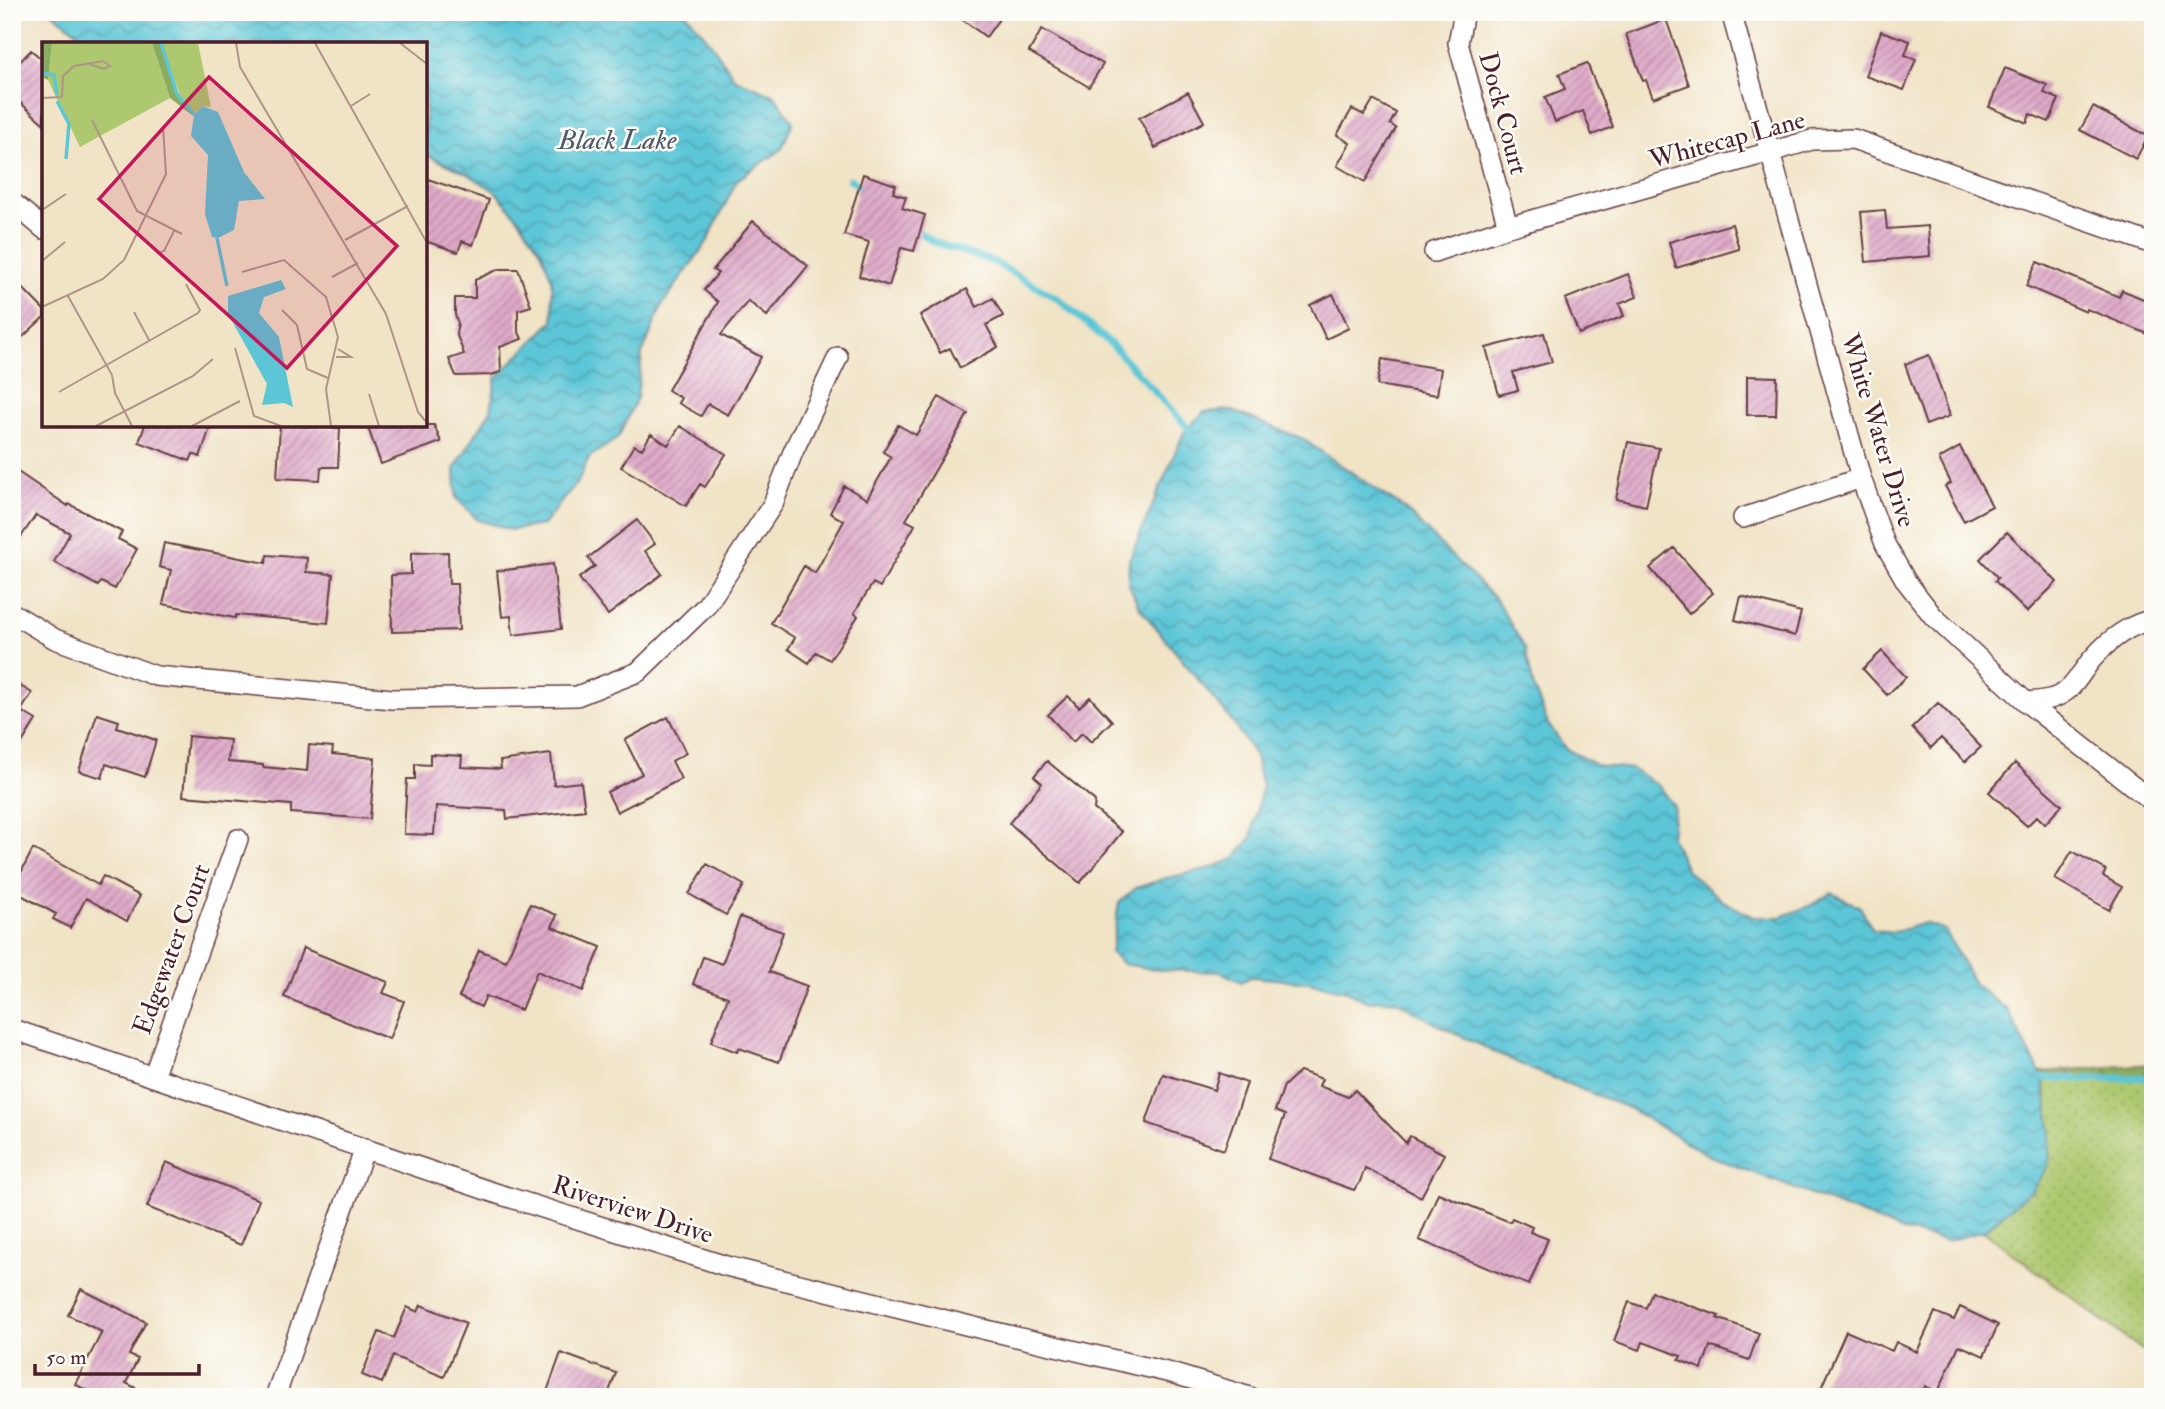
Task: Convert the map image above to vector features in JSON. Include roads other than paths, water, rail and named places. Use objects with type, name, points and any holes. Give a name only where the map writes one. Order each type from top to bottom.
[{"type":"street","name":"Dock Court","points":[[1464,12],[1458,43],[1508,227]]},
{"type":"street","name":"White Water Drive","points":[[1731,12],[1861,478],[1885,544],[1906,580],[1933,616],[2026,702],[2153,802]]},
{"type":"street","name":"Whitecap Lane","points":[[1434,251],[1508,227],[1812,140],[1853,139],[2153,244]]},
{"type":"street","points":[[12,202],[42,227]]},
{"type":"street","points":[[12,613],[55,639],[156,676],[392,699],[578,696],[638,672],[706,606],[773,504],[793,452],[838,357]]},
{"type":"street","points":[[1743,518],[1861,478]]},
{"type":"street","points":[[2026,702],[2053,698],[2075,685],[2093,657],[2114,639],[2139,622],[2153,620]]},
{"type":"street","name":"Edgewater Court","points":[[153,1077],[238,839]]},
{"type":"street","name":"Riverview Drive","points":[[12,1029],[492,1192],[726,1266],[1171,1373],[1250,1397]]},
{"type":"street","points":[[275,1397],[365,1148]]},
{"type":"water","name":"Black Lake","points":[[52,12],[685,12],[709,40],[735,79],[775,95],[793,122],[781,150],[737,180],[707,242],[662,305],[642,354],[637,398],[618,438],[589,457],[579,480],[543,525],[511,530],[478,520],[456,498],[455,468],[491,410],[496,378],[553,321],[552,280],[541,251],[496,192],[468,174],[427,155],[427,42],[90,42]]},
{"type":"water","points":[[1230,410],[1301,438],[1405,509],[1497,601],[1525,648],[1534,688],[1548,724],[1566,749],[1596,765],[1631,769],[1657,784],[1674,807],[1671,837],[1687,871],[1723,901],[1753,917],[1781,917],[1832,893],[1860,907],[1873,930],[1895,932],[1925,923],[1945,930],[1974,984],[2007,1010],[2043,1078],[2051,1126],[2049,1164],[2033,1189],[1983,1231],[1947,1241],[1906,1232],[1708,1155],[1626,1107],[1533,1070],[1438,1025],[1396,1000],[1366,1001],[1347,991],[1309,982],[1251,977],[1241,982],[1221,972],[1159,970],[1123,964],[1111,953],[1119,903],[1136,888],[1211,868],[1234,859],[1251,838],[1262,787],[1255,756],[1232,721],[1139,607],[1128,582],[1129,560],[1184,432],[1204,412]]},
{"type":"waterway","points":[[850,179],[866,191]]},
{"type":"waterway","points":[[914,228],[933,242],[994,262],[1058,299],[1112,345],[1188,428]]},
{"type":"waterway","points":[[2043,1078],[2153,1077]]}]
